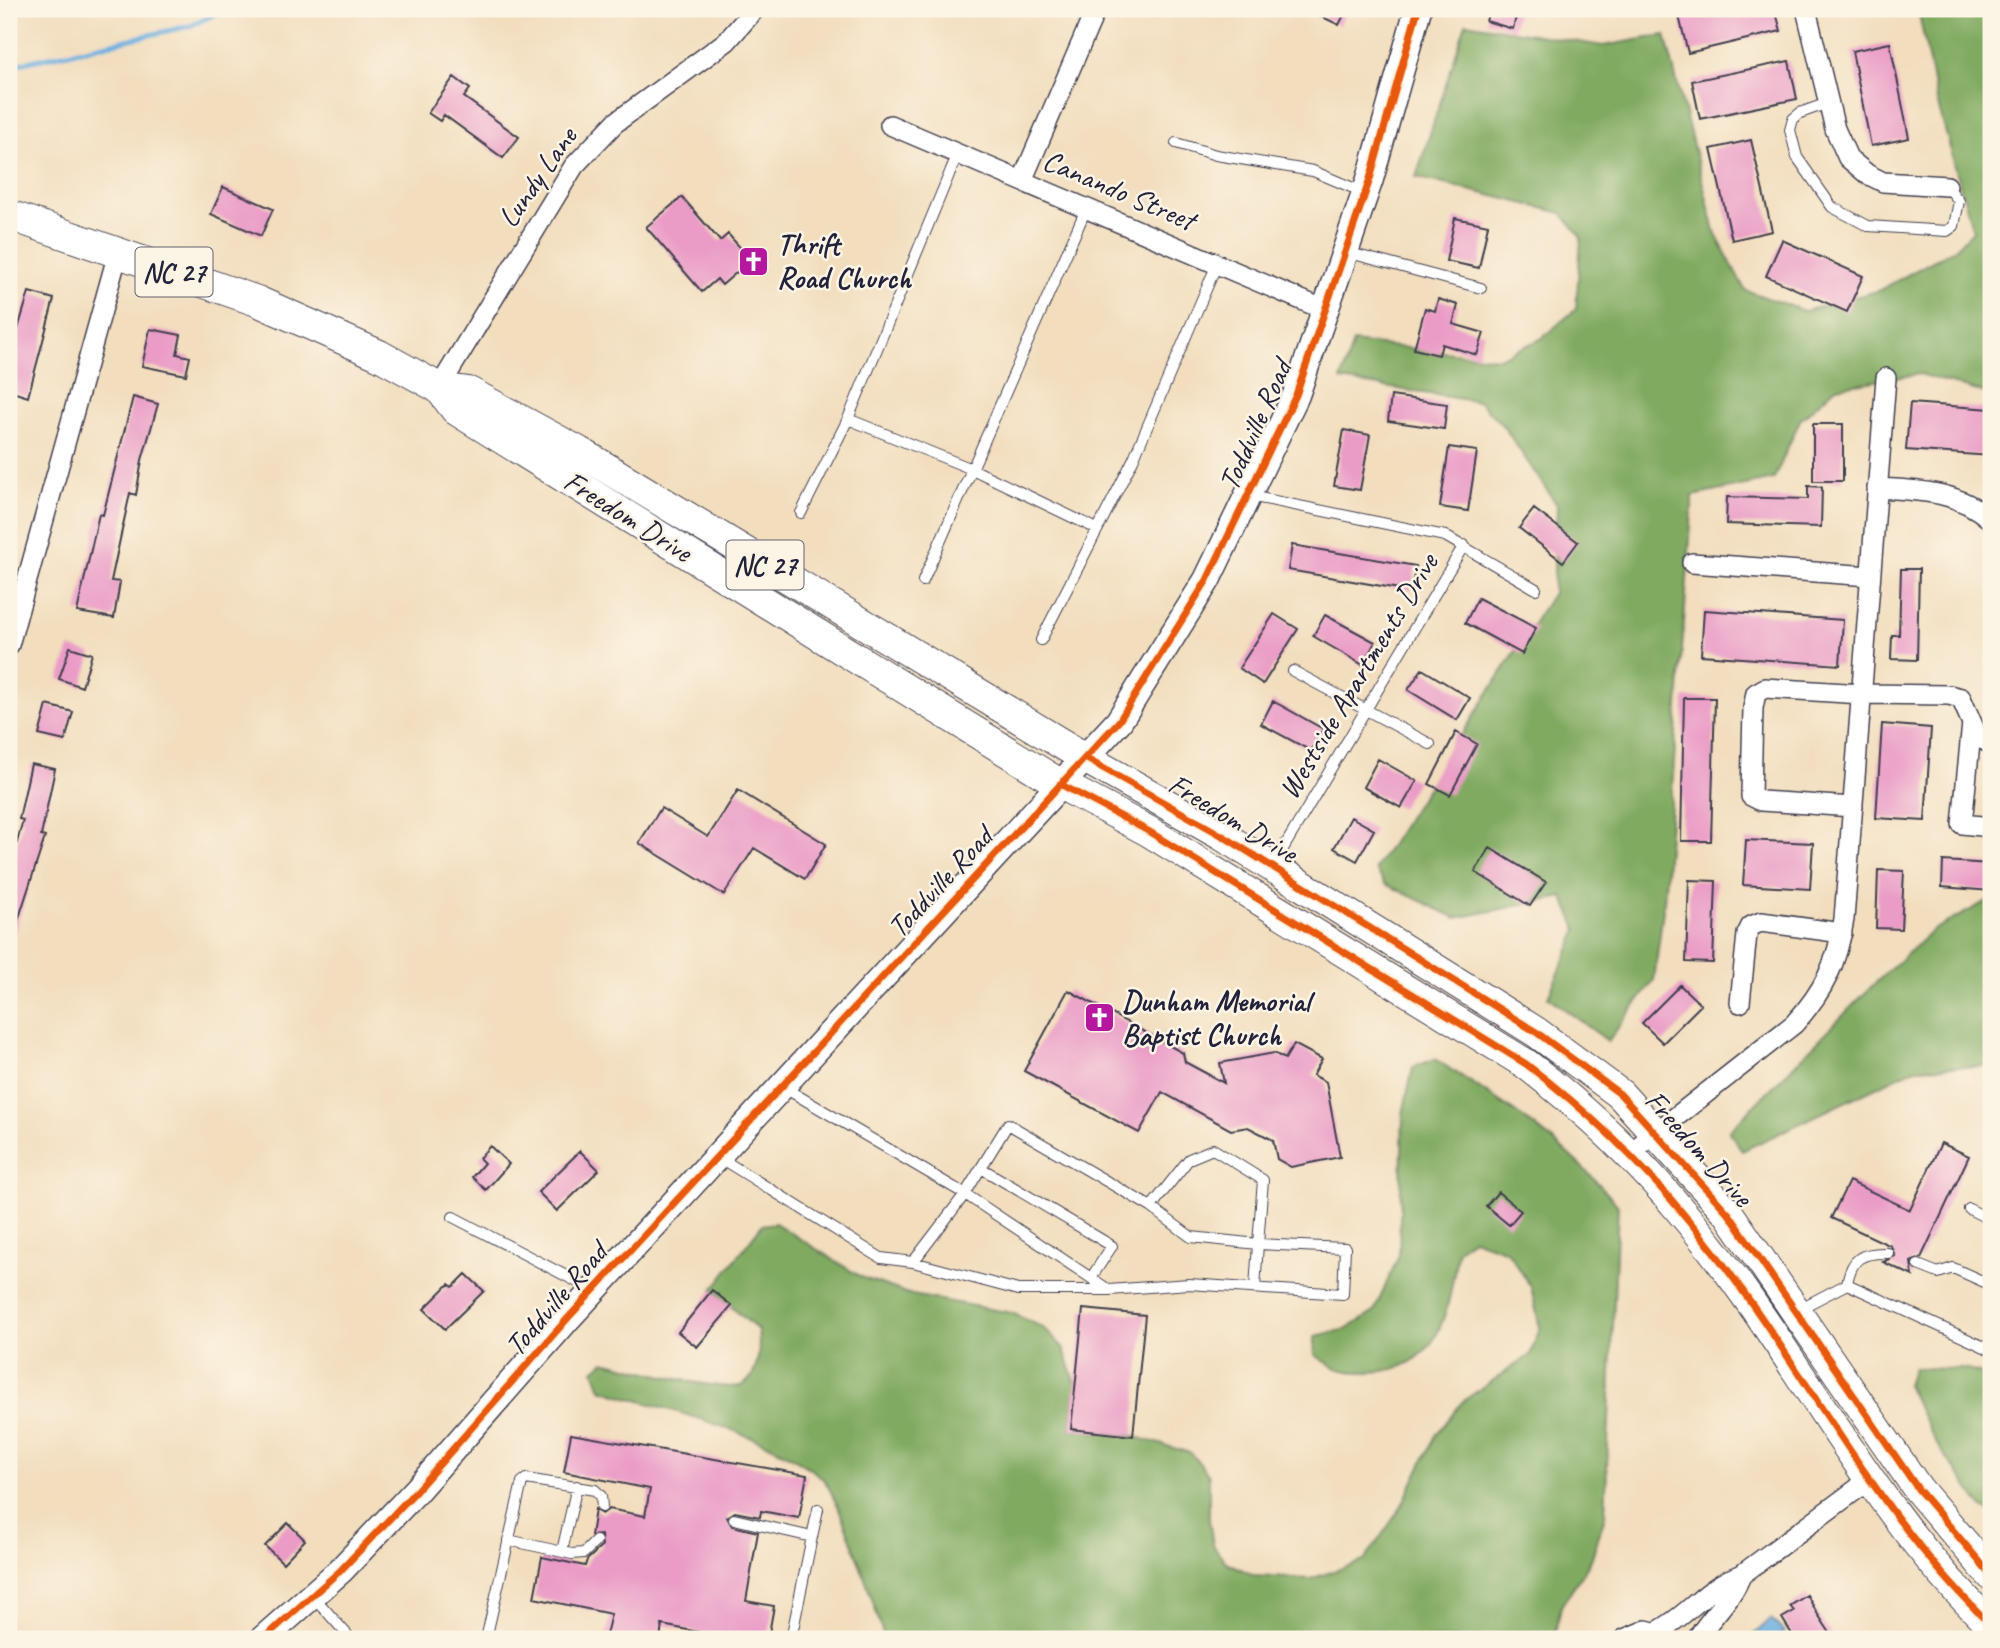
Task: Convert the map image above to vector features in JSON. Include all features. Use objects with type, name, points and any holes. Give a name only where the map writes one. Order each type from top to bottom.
[{"type":"main road","name":"Freedom Drive","points":[[9,215],[295,317],[379,355],[439,388],[469,393],[585,456],[1085,758],[1272,867],[1536,1032],[1620,1094],[1730,1214],[1917,1489],[1991,1575]]},
{"type":"main road","name":"Freedom Drive","points":[[439,388],[456,410],[1060,784],[1147,831],[1527,1064],[1583,1108],[1630,1153],[1692,1223],[1869,1480],[1920,1549],[1991,1625]]},
{"type":"street","name":"Lundy Lane","points":[[439,388],[574,166],[615,123],[727,41],[755,9]]},
{"type":"street","points":[[1022,181],[1096,9]]},
{"type":"street","name":"Toddville Road","points":[[263,1639],[313,1596],[416,1491],[593,1290],[1119,720],[1177,632],[1250,496],[1296,395],[1366,193],[1418,9]]},
{"type":"street","points":[[1806,9],[1835,129],[1848,158],[1867,174],[1898,185],[1947,186]]},
{"type":"street","name":"Canando Street","points":[[890,125],[1325,310]]},
{"type":"street","points":[[9,645],[118,253]]},
{"type":"street","points":[[1630,1153],[1794,1024],[1817,999],[1837,955],[1842,933],[1853,807],[1886,378]]},
{"type":"street","points":[[1877,488],[1949,496],[1976,507],[1991,520]]},
{"type":"street","points":[[1692,563],[1870,576]]},
{"type":"street","points":[[1853,807],[1760,801],[1751,796],[1753,708],[1756,693],[1765,688],[1961,698],[1978,737],[1991,744]]},
{"type":"street","points":[[1972,722],[1962,824],[1991,827]]},
{"type":"street","points":[[1740,1003],[1747,933],[1751,926],[1760,922],[1842,933]]},
{"type":"street","points":[[1624,1639],[1635,1632],[1664,1635],[1724,1580],[1741,1575],[1869,1480]]},
{"type":"street","points":[[1696,1639],[1736,1590],[1741,1575]]},
{"type":"lane","points":[[1828,103],[1800,113],[1793,119],[1790,130],[1797,157],[1832,207],[1868,226],[1947,231],[1954,226],[1959,201],[1947,186]]},
{"type":"lane","points":[[1176,142],[1216,155],[1313,171],[1366,193]]},
{"type":"lane","points":[[801,513],[848,419],[958,153]]},
{"type":"lane","points":[[923,581],[1086,209]]},
{"type":"lane","points":[[1346,252],[1481,288]]},
{"type":"lane","points":[[1041,640],[1133,460],[1217,264]]},
{"type":"lane","points":[[848,419],[972,469],[1097,529]]},
{"type":"lane","points":[[1250,496],[1423,530],[1464,545],[1536,589]]},
{"type":"lane","name":"Westside Apartments Drive","points":[[1272,867],[1464,545]]},
{"type":"lane","points":[[1293,671],[1430,744]]},
{"type":"lane","points":[[781,1086],[965,1194],[1109,1290]]},
{"type":"lane","points":[[717,1156],[881,1258],[913,1262],[1018,1290],[1109,1290],[1189,1284],[1343,1294],[1345,1248],[1258,1244],[1191,1237],[1151,1207],[1008,1124],[965,1194],[913,1262]]},
{"type":"lane","points":[[1151,1207],[1188,1159],[1213,1149],[1263,1180],[1255,1288]]},
{"type":"lane","points":[[981,1168],[1112,1246],[1091,1278]]},
{"type":"lane","points":[[1969,1209],[1991,1220]]},
{"type":"lane","points":[[453,1217],[593,1290]]},
{"type":"lane","points":[[1796,1311],[1847,1284],[1852,1264],[1858,1257],[1871,1252],[1888,1253]]},
{"type":"lane","points":[[1918,1265],[1938,1273],[1953,1268],[1991,1285]]},
{"type":"lane","points":[[1847,1284],[1991,1350]]},
{"type":"lane","points":[[486,1639],[522,1482],[532,1478],[595,1490],[601,1496],[602,1507]]},
{"type":"lane","points":[[562,1551],[577,1486]]},
{"type":"lane","points":[[791,1639],[818,1509]]},
{"type":"lane","points":[[734,1520],[812,1537]]},
{"type":"lane","points":[[508,1540],[584,1553],[596,1541]]},
{"type":"lane","points":[[313,1596],[351,1639]]},
{"type":"green space","points":[[1918,9],[1991,9],[1991,399],[1984,393],[1920,374],[1836,387],[1800,420],[1774,479],[1693,496],[1664,902],[1654,980],[1608,1041],[1548,997],[1578,930],[1563,897],[1456,918],[1385,884],[1375,869],[1553,593],[1557,505],[1504,427],[1480,402],[1341,380],[1353,342],[1499,358],[1541,339],[1576,309],[1581,237],[1562,213],[1416,177],[1466,23],[1603,46],[1665,35],[1716,235],[1745,290],[1804,311],[1880,290],[1953,250],[1973,231],[1937,101]]},
{"type":"green space","points":[[1991,899],[1991,1066],[1916,1068],[1742,1151],[1729,1131],[1871,987],[1933,930]]},
{"type":"green space","points":[[1435,1059],[1510,1108],[1555,1142],[1618,1206],[1605,1516],[1591,1560],[1561,1606],[1554,1639],[884,1639],[847,1529],[823,1479],[802,1463],[749,1436],[601,1389],[594,1370],[604,1361],[717,1386],[733,1387],[743,1385],[749,1380],[758,1360],[758,1330],[712,1290],[762,1225],[775,1223],[861,1277],[912,1295],[1012,1313],[1042,1327],[1063,1347],[1076,1384],[1071,1429],[1133,1436],[1191,1453],[1209,1475],[1209,1519],[1213,1545],[1226,1562],[1255,1576],[1310,1579],[1364,1561],[1400,1509],[1436,1435],[1463,1401],[1530,1355],[1540,1328],[1531,1287],[1507,1251],[1473,1239],[1458,1249],[1450,1293],[1438,1332],[1428,1348],[1414,1361],[1395,1369],[1353,1372],[1341,1370],[1315,1355],[1315,1336],[1347,1329],[1374,1312],[1399,1255],[1403,1114],[1413,1067]]},
{"type":"green space","points":[[1913,1368],[1963,1369],[1991,1376],[1991,1513],[1983,1508],[1936,1443],[1907,1385]]},
{"type":"water","points":[[1771,1619],[1784,1632],[1777,1639],[1749,1639]]},
{"type":"building","points":[[1306,9],[1347,9],[1339,25]]},
{"type":"building","points":[[1490,9],[1518,9],[1513,29],[1486,21]]},
{"type":"building","points":[[1710,9],[1775,9],[1781,31],[1688,53],[1679,16]]},
{"type":"building","points":[[1890,43],[1909,138],[1871,146],[1852,51]]},
{"type":"building","points":[[1789,61],[1797,99],[1700,119],[1692,81]]},
{"type":"building","points":[[454,77],[470,89],[464,97],[519,137],[503,158],[444,115],[440,121],[428,113]]},
{"type":"building","points":[[1751,140],[1772,231],[1732,240],[1711,149]]},
{"type":"building","points":[[223,187],[273,209],[261,236],[211,214]]},
{"type":"building","points":[[682,197],[720,241],[728,234],[751,260],[722,285],[717,279],[702,292],[646,227]]},
{"type":"building","points":[[1455,218],[1488,225],[1479,268],[1446,261]]},
{"type":"building","points":[[1782,240],[1863,276],[1847,312],[1766,276]]},
{"type":"building","points":[[29,292],[54,299],[28,397],[9,391],[9,359]]},
{"type":"building","points":[[1438,299],[1458,305],[1453,324],[1484,333],[1477,355],[1442,344],[1439,355],[1414,349],[1425,308],[1435,311]]},
{"type":"building","points":[[150,329],[181,335],[177,354],[190,357],[186,375],[142,366]]},
{"type":"building","points":[[1391,396],[1447,404],[1444,429],[1388,421]]},
{"type":"building","points":[[133,397],[158,404],[142,460],[136,495],[130,493],[111,581],[120,582],[114,618],[77,612],[99,514],[103,515]]},
{"type":"building","points":[[1910,403],[1991,409],[1991,456],[1906,450]]},
{"type":"building","points":[[1813,424],[1843,424],[1843,481],[1813,481]]},
{"type":"building","points":[[1344,430],[1370,435],[1360,490],[1334,486]]},
{"type":"building","points":[[1449,447],[1477,451],[1468,511],[1440,507]]},
{"type":"building","points":[[1808,486],[1822,487],[1821,527],[1726,524],[1727,497],[1808,499]]},
{"type":"building","points":[[1534,509],[1578,542],[1563,562],[1519,528]]},
{"type":"building","points":[[1292,545],[1416,566],[1411,591],[1288,570]]},
{"type":"building","points":[[1901,569],[1919,569],[1917,660],[1891,659],[1892,635],[1899,635]]},
{"type":"building","points":[[1478,598],[1536,628],[1522,654],[1465,623]]},
{"type":"building","points":[[1704,610],[1843,620],[1840,665],[1701,655]]},
{"type":"building","points":[[1274,614],[1298,629],[1263,684],[1239,668]]},
{"type":"building","points":[[1325,615],[1375,642],[1363,665],[1313,636]]},
{"type":"building","points":[[70,647],[92,654],[82,687],[59,679]]},
{"type":"building","points":[[1422,669],[1470,698],[1457,720],[1408,690]]},
{"type":"building","points":[[1684,698],[1715,698],[1711,841],[1681,841]]},
{"type":"building","points":[[1273,701],[1323,729],[1311,751],[1261,724]]},
{"type":"building","points":[[47,705],[73,712],[65,741],[39,735]]},
{"type":"building","points":[[1882,724],[1931,728],[1925,821],[1876,818]]},
{"type":"building","points":[[1456,732],[1477,744],[1450,795],[1429,784]]},
{"type":"building","points":[[1378,759],[1417,781],[1401,808],[1363,787]]},
{"type":"building","points":[[31,764],[55,769],[41,836],[45,837],[13,936],[9,935],[9,872],[23,820],[19,819]]},
{"type":"building","points":[[738,790],[826,844],[805,879],[754,848],[724,895],[639,843],[661,808],[708,837]]},
{"type":"building","points":[[1351,817],[1374,830],[1357,861],[1334,848]]},
{"type":"building","points":[[1746,840],[1813,843],[1810,889],[1743,885]]},
{"type":"building","points":[[1490,848],[1546,882],[1530,906],[1475,872]]},
{"type":"building","points":[[1943,861],[1991,864],[1991,891],[1942,887]]},
{"type":"building","points":[[1878,870],[1904,871],[1901,929],[1876,928]]},
{"type":"building","points":[[1689,880],[1716,881],[1713,963],[1686,962]]},
{"type":"building","points":[[1680,985],[1701,1005],[1663,1043],[1642,1023]]},
{"type":"building","points":[[1068,990],[1183,1053],[1185,1062],[1224,1083],[1220,1063],[1274,1053],[1285,1059],[1294,1044],[1322,1059],[1313,1075],[1326,1082],[1340,1157],[1291,1167],[1277,1159],[1273,1140],[1248,1127],[1231,1130],[1162,1092],[1139,1133],[1024,1071]]},
{"type":"building","points":[[1941,1143],[1969,1156],[1921,1258],[1911,1262],[1913,1276],[1883,1262],[1895,1256],[1891,1246],[1831,1218],[1849,1181],[1910,1210]]},
{"type":"building","points":[[490,1146],[509,1164],[486,1190],[472,1177],[484,1163],[479,1158]]},
{"type":"building","points":[[580,1151],[599,1170],[557,1211],[538,1192]]},
{"type":"building","points":[[1498,1192],[1521,1211],[1509,1225],[1486,1206]]},
{"type":"building","points":[[466,1274],[484,1291],[445,1329],[424,1309],[449,1284],[453,1287]]},
{"type":"building","points":[[712,1290],[732,1306],[697,1347],[678,1332]]},
{"type":"building","points":[[1083,1309],[1145,1315],[1133,1436],[1071,1429]]},
{"type":"building","points":[[571,1434],[807,1475],[799,1518],[761,1511],[760,1517],[735,1512],[727,1517],[732,1526],[758,1532],[746,1601],[774,1606],[768,1639],[734,1639],[662,1625],[660,1639],[605,1639],[611,1614],[534,1598],[542,1557],[585,1566],[587,1560],[602,1546],[601,1535],[591,1536],[595,1509],[602,1514],[609,1509],[645,1516],[650,1489],[564,1472]]},
{"type":"building","points":[[288,1523],[305,1540],[283,1563],[265,1546]]},
{"type":"building","points":[[1807,1595],[1834,1639],[1795,1639],[1782,1618],[1794,1611],[1790,1606]]},
{"type":"waterway","points":[[9,66],[190,26],[226,9]]},
{"type":"cycle path","points":[[263,1639],[341,1570],[416,1491],[568,1318],[1119,721],[1207,580],[1296,395],[1370,179],[1418,9]]},
{"type":"cycle path","points":[[1085,758],[1223,836],[1536,1032],[1620,1094],[1729,1214],[1918,1489],[1991,1575]]},
{"type":"cycle path","points":[[1060,784],[1148,831],[1526,1064],[1571,1100],[1633,1158],[1690,1222],[1765,1323],[1907,1530],[1947,1579],[1991,1625]]},
{"type":"place","name":"Thrift Road Church","points":[[754,261]]},
{"type":"place","name":"Dunham Memorial Baptist Church","points":[[1099,1018]]}]
